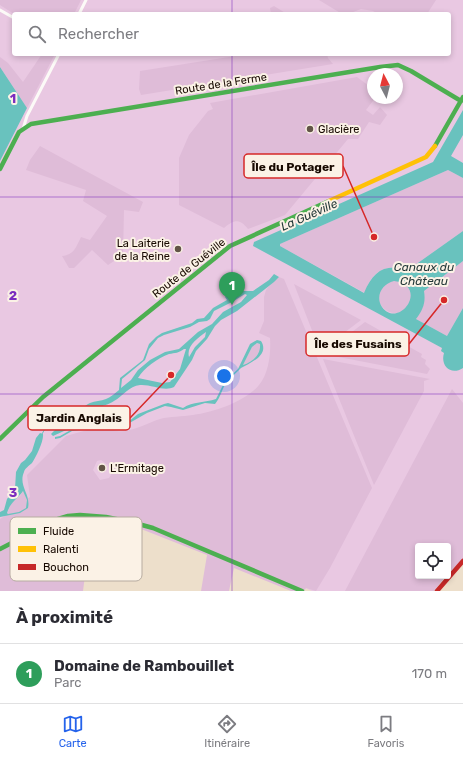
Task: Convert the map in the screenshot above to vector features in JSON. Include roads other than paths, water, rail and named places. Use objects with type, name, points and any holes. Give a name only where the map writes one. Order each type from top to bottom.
[{"type":"street","points":[[80,12],[86,0]]},
{"type":"street","points":[[0,10],[12,17]]},
{"type":"street","points":[[0,169],[23,129],[27,116],[58,56]]},
{"type":"street","name":"Route de la Ferme","points":[[23,129],[31,124],[391,65],[398,65],[411,71],[462,99]]},
{"type":"street","name":"Route de Guéville","points":[[0,439],[42,397],[230,246],[426,157],[435,146],[462,99]]},
{"type":"street","points":[[66,517],[93,517]]},
{"type":"street","points":[[142,525],[153,528],[302,591]]},
{"type":"street","points":[[0,549],[10,544]]},
{"type":"street","points":[[437,591],[463,561]]},
{"type":"water","points":[[0,67],[27,108],[0,161]]},
{"type":"water","name":"Canaux du Château","points":[[463,110],[463,135],[451,156],[463,163],[463,178],[448,170],[280,244],[280,246],[364,293],[371,279],[376,274],[386,268],[400,268],[408,270],[463,231],[463,261],[424,291],[425,299],[423,306],[416,319],[447,336],[463,308],[463,368],[454,371],[445,366],[443,358],[444,353],[441,351],[442,348],[253,246],[254,242],[433,162]],"holes":[[[394,281],[405,284],[410,290],[411,297],[408,304],[403,310],[396,313],[389,313],[380,303],[379,299],[381,291],[386,285]]]},
{"type":"water","points":[[274,274],[279,277],[237,311],[221,320],[215,326],[207,339],[196,351],[192,360],[174,387],[166,389],[144,385],[136,386],[129,389],[110,403],[88,412],[81,419],[82,423],[77,426],[128,422],[138,414],[164,404],[168,403],[183,408],[191,404],[216,399],[225,381],[238,369],[250,344],[257,340],[261,341],[263,350],[261,354],[254,361],[241,368],[225,384],[215,404],[205,403],[183,410],[165,406],[147,413],[126,425],[72,431],[60,438],[55,439],[55,437],[60,436],[76,427],[53,436],[51,434],[55,430],[55,427],[51,426],[50,429],[47,430],[45,425],[46,419],[56,424],[62,424],[67,422],[90,403],[106,399],[119,390],[120,378],[143,360],[149,344],[156,337],[162,333],[192,323],[197,319],[204,318],[213,308],[227,300],[225,297],[228,293],[230,297],[241,291],[253,291],[269,280]],"holes":[[[245,294],[247,295],[241,302],[223,312],[212,324],[198,332],[179,349],[165,352],[150,360],[121,388],[122,379],[145,360],[149,349],[158,338],[190,327],[199,322],[207,321],[210,319],[214,311]],[[206,332],[205,337],[195,347],[189,357],[189,349],[196,340]],[[257,343],[260,344],[259,352],[255,358],[243,365],[252,347]],[[186,349],[180,369],[170,382],[162,383],[138,378],[156,361],[169,354],[177,353]]]},
{"type":"water","points":[[40,433],[43,434],[38,453],[32,463],[25,469],[23,477],[23,486],[28,498],[28,508],[20,513],[0,517],[0,512],[4,510],[7,499],[15,489],[16,472],[21,463],[32,451],[36,438]],"holes":[[[23,491],[27,500],[26,508],[19,512],[7,513],[12,503]]]},
{"type":"waterway","name":"La Guéville","points":[[42,434],[46,427]]},
{"type":"place","name":"Glacière","points":[[310,129]]},
{"type":"place","name":"Île du Potager","points":[[374,237]]},
{"type":"place","name":"La Laiterie de la Reine","points":[[178,249]]},
{"type":"place","name":"Île des Fusains","points":[[444,300]]},
{"type":"place","name":"Domaine de Rambouillet","points":[[232,305]]},
{"type":"place","name":"Jardin Anglais","points":[[171,375]]},
{"type":"place","name":"L'Ermitage","points":[[102,468]]}]
